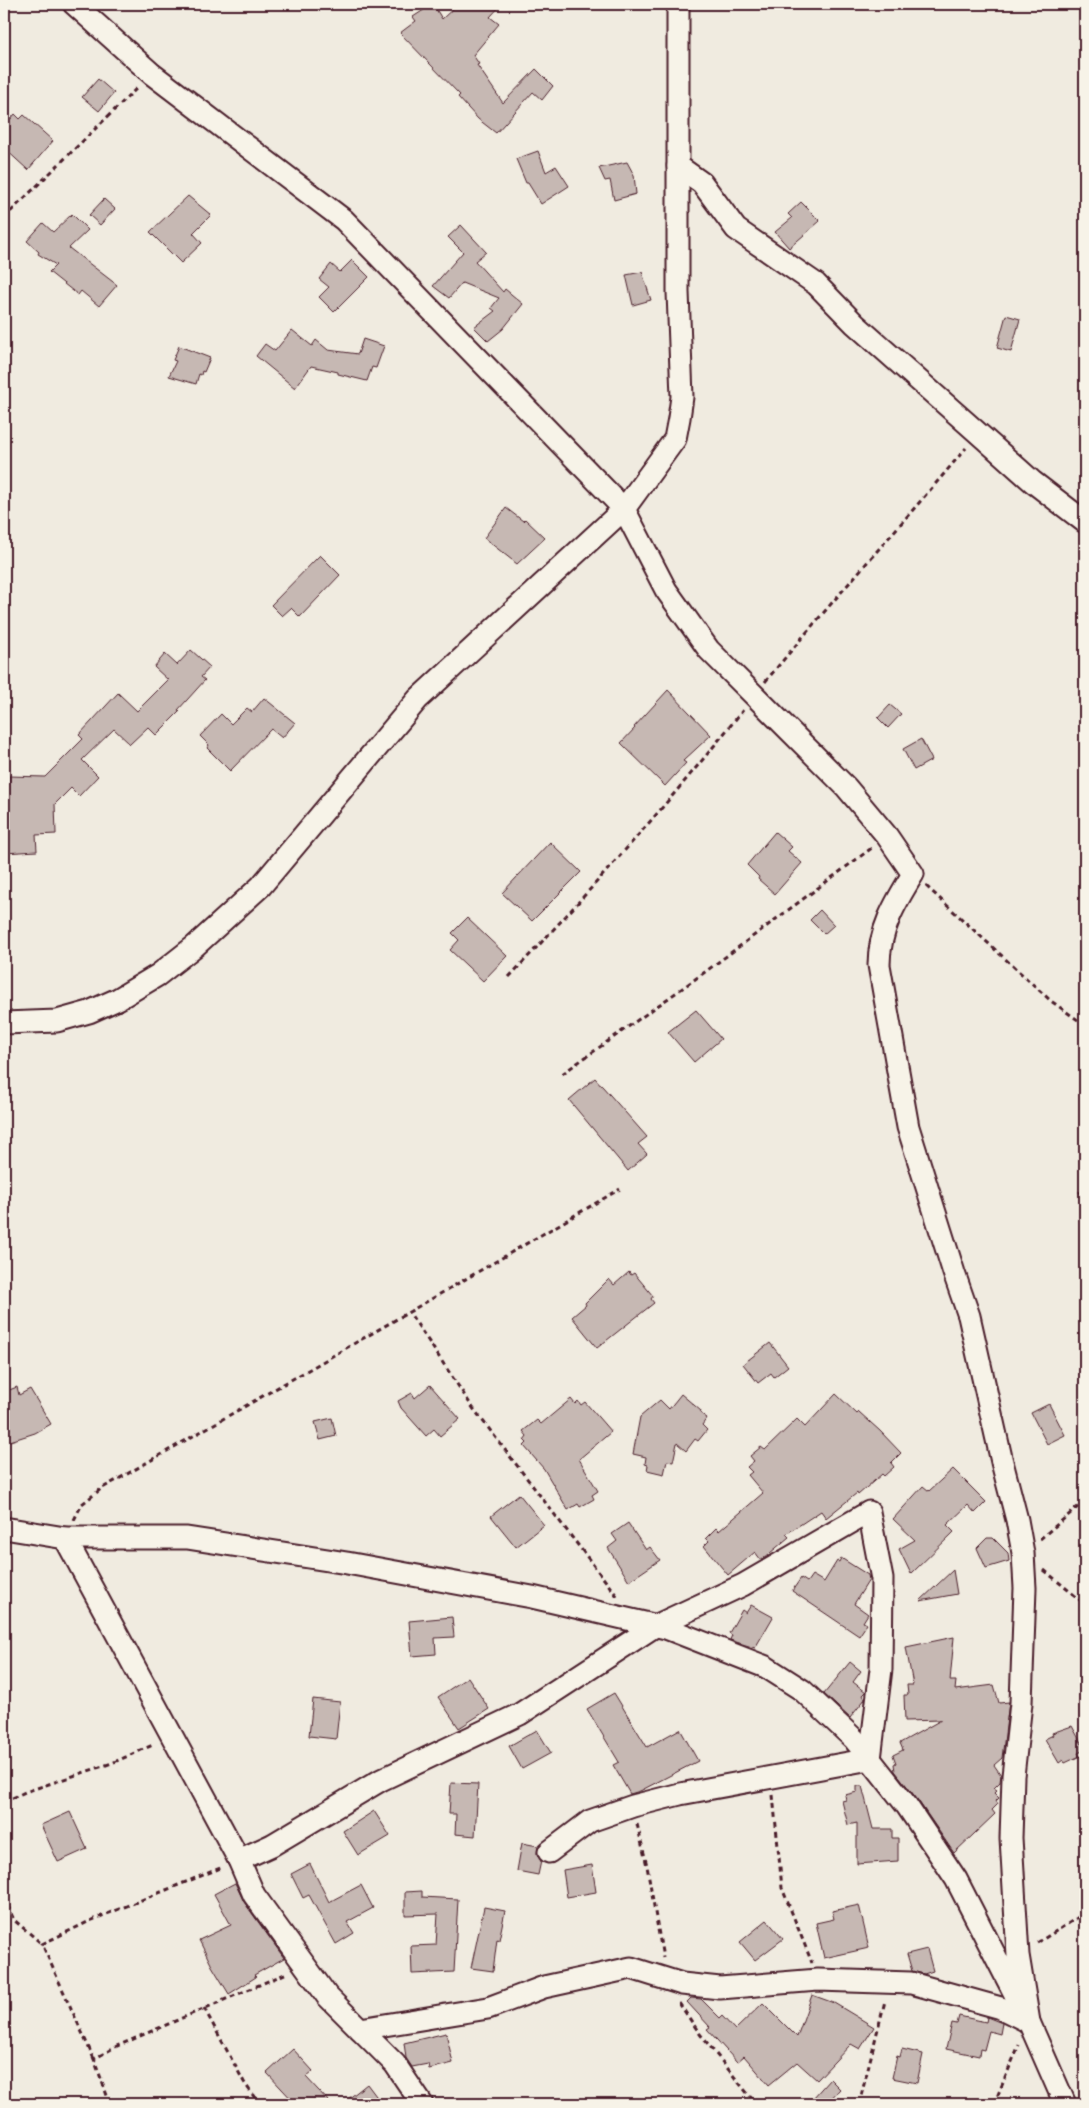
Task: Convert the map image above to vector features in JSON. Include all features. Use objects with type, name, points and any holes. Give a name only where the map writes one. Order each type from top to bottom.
[{"type":"street","points":[[74,4],[152,74],[344,220],[624,509],[666,590],[708,650],[846,786],[888,836],[913,874],[888,918],[879,949],[879,965],[908,1127],[969,1316],[1023,1553],[1025,1588],[1021,1703],[1014,1776],[1011,1838],[1018,1955],[1029,2022]]},
{"type":"street","points":[[4,1023],[57,1021],[89,1012],[118,999],[158,975],[195,946],[261,886],[418,699],[624,509],[675,439],[682,398],[678,292],[678,4]]},
{"type":"street","points":[[678,166],[702,183],[736,229],[816,284],[855,324],[978,433],[1034,482],[1085,522]]},
{"type":"street","points":[[239,1860],[272,1845],[381,1780],[520,1714],[655,1626],[743,1585],[869,1512],[882,1579],[881,1669],[870,1759]]},
{"type":"street","points":[[4,1528],[65,1538],[188,1538],[347,1562],[532,1596],[655,1626],[674,1631],[766,1667],[802,1690],[854,1739],[907,1806],[956,1879],[1029,2022],[1065,2104]]},
{"type":"street","points":[[65,1538],[239,1860],[254,1895],[327,1996],[395,2064],[422,2104]]},
{"type":"street","points":[[549,1852],[590,1820],[616,1812],[680,1794],[870,1759]]},
{"type":"street","points":[[360,2029],[488,2008],[544,1987],[632,1968],[682,1984],[720,1988],[818,1980],[910,1983],[1001,2008],[1029,2022]]},
{"type":"path","points":[[4,218],[152,74]]},
{"type":"path","points":[[509,977],[604,875],[700,764],[825,610],[900,526],[978,433]]},
{"type":"path","points":[[562,1074],[705,972],[888,836]]},
{"type":"path","points":[[913,874],[1052,1001],[1085,1025]]},
{"type":"path","points":[[1085,1184],[1080,1192],[1085,1199]]},
{"type":"path","points":[[65,1538],[82,1504],[100,1489],[620,1189]]},
{"type":"path","points":[[409,1312],[473,1408],[617,1597]]},
{"type":"path","points":[[1085,1501],[1023,1553],[1085,1604]]},
{"type":"path","points":[[4,1802],[25,1792],[112,1763],[172,1736]]},
{"type":"path","points":[[772,1777],[773,1810],[782,1888],[818,1980]]},
{"type":"path","points":[[42,1944],[92,1920],[239,1860]]},
{"type":"path","points":[[4,1898],[14,1920],[42,1944],[94,2058],[110,2104]]},
{"type":"path","points":[[1018,1955],[1085,1913]]},
{"type":"path","points":[[94,2058],[305,1965]]},
{"type":"path","points":[[859,2104],[890,1982]]},
{"type":"path","points":[[204,2008],[258,2104]]},
{"type":"path","points":[[994,2104],[1029,2022]]},
{"type":"building","points":[[433,4],[442,19],[458,4],[502,4],[490,17],[499,24],[473,55],[479,64],[477,65],[503,103],[536,69],[553,86],[542,100],[533,92],[496,133],[478,119],[458,97],[460,95],[400,33],[416,21],[413,17]]},
{"type":"building","points":[[98,79],[114,93],[99,111],[82,97]]},
{"type":"building","points":[[15,114],[20,119],[24,115],[53,141],[28,170],[4,148],[4,127]]},
{"type":"building","points":[[538,151],[546,172],[556,166],[569,186],[541,204],[528,183],[526,183],[516,159]]},
{"type":"building","points":[[627,162],[634,175],[636,194],[614,200],[610,180],[605,181],[599,168]]},
{"type":"building","points":[[188,196],[211,215],[193,233],[202,243],[181,263],[150,232]]},
{"type":"building","points":[[104,199],[115,209],[100,225],[89,215]]},
{"type":"building","points":[[801,202],[820,221],[789,248],[775,232],[792,218],[788,214]]},
{"type":"building","points":[[72,214],[88,230],[69,248],[117,285],[99,306],[81,291],[78,295],[49,272],[56,265],[38,254],[39,252],[27,241],[43,223],[53,232]]},
{"type":"building","points":[[461,225],[486,252],[475,261],[503,292],[505,289],[523,304],[503,329],[488,341],[474,327],[495,311],[491,308],[499,298],[462,283],[449,298],[433,286],[463,252],[448,237]]},
{"type":"building","points":[[352,260],[369,277],[334,312],[319,297],[329,287],[319,279],[331,264],[340,272]]},
{"type":"building","points":[[642,272],[651,300],[633,305],[626,275]]},
{"type":"building","points":[[1006,315],[1020,319],[1011,352],[997,348]]},
{"type":"building","points":[[292,330],[312,346],[316,340],[328,350],[358,354],[363,339],[384,346],[376,368],[372,367],[367,381],[311,366],[295,388],[256,356],[265,344],[275,351]]},
{"type":"building","points":[[179,346],[210,358],[204,372],[202,371],[201,375],[199,374],[196,384],[169,376],[176,361],[173,360]]},
{"type":"building","points":[[506,508],[523,521],[525,519],[545,538],[517,564],[484,538]]},
{"type":"building","points":[[320,555],[340,575],[300,617],[291,608],[282,616],[271,605]]},
{"type":"building","points":[[191,650],[210,667],[201,677],[205,680],[178,710],[180,711],[156,735],[148,727],[130,744],[114,729],[82,760],[98,776],[79,796],[71,788],[55,804],[56,834],[36,835],[37,851],[4,853],[4,796],[8,796],[9,776],[45,777],[83,739],[79,735],[118,693],[137,711],[168,680],[154,667],[165,654],[177,665]]},
{"type":"building","points":[[668,690],[711,735],[683,761],[686,763],[665,786],[621,743]]},
{"type":"building","points":[[264,698],[295,723],[282,738],[271,729],[230,771],[207,748],[209,745],[200,736],[221,714],[231,724],[247,708],[252,712]]},
{"type":"building","points":[[890,705],[901,714],[888,728],[878,718]]},
{"type":"building","points":[[921,739],[932,760],[914,770],[903,749]]},
{"type":"building","points":[[775,832],[792,847],[788,851],[802,863],[775,894],[758,879],[759,877],[747,865]]},
{"type":"building","points":[[550,842],[581,872],[532,921],[502,893]]},
{"type":"building","points":[[820,910],[834,925],[824,934],[810,920]]},
{"type":"building","points":[[467,918],[507,956],[483,981],[450,950],[459,940],[452,933]]},
{"type":"building","points":[[696,1010],[721,1039],[694,1062],[668,1032]]},
{"type":"building","points":[[595,1078],[647,1137],[638,1144],[647,1154],[628,1171],[569,1100]]},
{"type":"building","points":[[629,1272],[631,1275],[634,1273],[653,1296],[651,1299],[654,1303],[597,1348],[572,1317],[586,1305],[585,1303],[609,1279],[614,1285]]},
{"type":"building","points":[[770,1343],[788,1366],[774,1377],[771,1373],[758,1383],[743,1364]]},
{"type":"building","points":[[430,1385],[460,1419],[440,1436],[434,1429],[426,1436],[401,1408],[398,1401],[412,1393],[415,1398]]},
{"type":"building","points":[[17,1387],[19,1395],[30,1389],[51,1424],[35,1433],[4,1443],[4,1392]]},
{"type":"building","points":[[681,1394],[707,1418],[702,1425],[707,1430],[698,1441],[695,1439],[686,1451],[677,1443],[673,1462],[667,1461],[664,1474],[647,1470],[648,1465],[645,1464],[646,1457],[633,1454],[640,1417],[660,1400],[669,1409]]},
{"type":"building","points":[[836,1394],[857,1414],[859,1412],[880,1431],[901,1453],[891,1463],[894,1467],[884,1476],[882,1474],[858,1495],[857,1493],[826,1518],[821,1511],[786,1534],[789,1537],[763,1559],[761,1560],[755,1552],[728,1575],[704,1546],[709,1541],[706,1538],[716,1528],[719,1531],[763,1493],[748,1475],[752,1472],[747,1467],[754,1461],[750,1456],[761,1447],[765,1450],[797,1419],[805,1427]]},
{"type":"building","points":[[571,1399],[575,1404],[578,1401],[581,1405],[585,1402],[611,1432],[579,1459],[598,1491],[592,1495],[594,1499],[580,1507],[578,1504],[568,1510],[544,1469],[524,1446],[527,1443],[524,1440],[527,1436],[523,1431],[537,1420],[541,1424]]},
{"type":"building","points":[[1049,1404],[1065,1435],[1047,1444],[1031,1413]]},
{"type":"building","points":[[332,1418],[336,1436],[320,1440],[315,1422]]},
{"type":"building","points":[[953,1469],[986,1502],[975,1513],[968,1505],[947,1525],[954,1532],[911,1574],[899,1549],[915,1540],[893,1519],[923,1486],[929,1491]]},
{"type":"building","points":[[519,1494],[544,1525],[516,1547],[491,1516]]},
{"type":"building","points":[[628,1523],[646,1550],[650,1547],[660,1560],[629,1581],[608,1548],[617,1541],[612,1534]]},
{"type":"building","points":[[987,1538],[993,1538],[1008,1553],[1009,1561],[986,1568],[977,1548]]},
{"type":"building","points":[[841,1558],[868,1575],[869,1580],[854,1604],[868,1614],[863,1622],[867,1624],[859,1636],[792,1591],[801,1578],[807,1582],[812,1575],[824,1582],[837,1561],[839,1562]]},
{"type":"building","points":[[953,1570],[957,1594],[920,1601]]},
{"type":"building","points":[[751,1605],[773,1617],[755,1648],[730,1640],[732,1635],[729,1633],[742,1610],[746,1613]]},
{"type":"building","points":[[452,1617],[454,1637],[435,1638],[436,1654],[412,1656],[409,1621]]},
{"type":"building","points":[[954,1637],[950,1681],[956,1681],[955,1690],[994,1685],[999,1703],[1009,1702],[1002,1758],[994,1765],[1001,1775],[1000,1782],[994,1788],[997,1790],[994,1793],[999,1798],[996,1801],[998,1804],[992,1810],[995,1814],[954,1853],[917,1799],[895,1771],[894,1764],[896,1763],[893,1755],[903,1750],[900,1743],[941,1720],[905,1721],[904,1695],[908,1695],[907,1685],[913,1685],[906,1647]]},
{"type":"building","points":[[850,1662],[861,1671],[853,1682],[866,1692],[863,1695],[865,1699],[850,1718],[824,1694]]},
{"type":"building","points":[[468,1677],[489,1709],[459,1728],[438,1697]]},
{"type":"building","points":[[614,1693],[647,1747],[680,1729],[698,1761],[640,1791],[630,1794],[613,1765],[619,1762],[587,1709]]},
{"type":"building","points":[[313,1699],[340,1702],[336,1739],[309,1736]]},
{"type":"building","points":[[1072,1726],[1085,1750],[1078,1753],[1080,1756],[1065,1763],[1063,1760],[1059,1763],[1045,1739],[1053,1735],[1052,1733]]},
{"type":"building","points":[[537,1730],[551,1753],[522,1769],[509,1746]]},
{"type":"building","points":[[451,1783],[478,1784],[475,1836],[455,1834],[456,1814],[449,1814]]},
{"type":"building","points":[[857,1786],[862,1786],[873,1829],[892,1829],[892,1838],[898,1838],[898,1861],[857,1864],[857,1823],[848,1825],[842,1801],[846,1800],[845,1795],[857,1792]]},
{"type":"building","points":[[374,1811],[390,1836],[358,1855],[343,1831]]},
{"type":"building","points":[[70,1812],[87,1849],[58,1862],[41,1825]]},
{"type":"building","points":[[522,1843],[538,1846],[537,1854],[541,1861],[538,1875],[517,1871]]},
{"type":"building","points":[[310,1864],[329,1902],[361,1885],[373,1908],[347,1922],[354,1933],[336,1944],[309,1895],[303,1898],[291,1874]]},
{"type":"building","points":[[592,1865],[596,1892],[567,1897],[563,1870]]},
{"type":"building","points":[[235,1883],[244,1902],[284,1958],[254,1975],[256,1977],[229,1994],[199,1940],[231,1925],[214,1894]]},
{"type":"building","points":[[422,1891],[422,1897],[458,1899],[454,1972],[412,1974],[411,1946],[436,1945],[438,1914],[405,1915],[405,1892]]},
{"type":"building","points":[[859,1905],[869,1948],[824,1958],[816,1923],[834,1919],[832,1911]]},
{"type":"building","points":[[484,1907],[505,1911],[499,1940],[497,1939],[493,1971],[471,1968]]},
{"type":"building","points":[[767,1920],[783,1939],[755,1960],[740,1942]]},
{"type":"building","points":[[927,1949],[933,1971],[924,1974],[912,1971],[907,1954]]},
{"type":"building","points":[[812,1995],[834,2003],[874,2027],[860,2049],[851,2044],[817,2080],[797,2062],[769,2085],[744,2056],[737,2062],[707,2029],[710,2027],[687,2002],[691,1998],[701,1999],[720,2018],[722,2016],[735,2030],[763,2003],[797,2037]]},
{"type":"building","points":[[959,2016],[986,2022],[987,2017],[1002,2023],[1000,2034],[989,2031],[984,2050],[980,2049],[979,2056],[946,2049],[952,2023],[957,2024]]},
{"type":"building","points":[[446,2033],[453,2063],[429,2069],[428,2064],[412,2067],[406,2058],[404,2043]]},
{"type":"building","points":[[293,2049],[313,2071],[306,2077],[331,2104],[296,2104],[267,2073]]},
{"type":"building","points":[[902,2049],[923,2054],[917,2083],[892,2078],[897,2056],[900,2057]]},
{"type":"building","points":[[830,2079],[840,2089],[826,2104],[820,2104],[813,2098]]},
{"type":"building","points":[[367,2084],[382,2104],[342,2104]]}]
